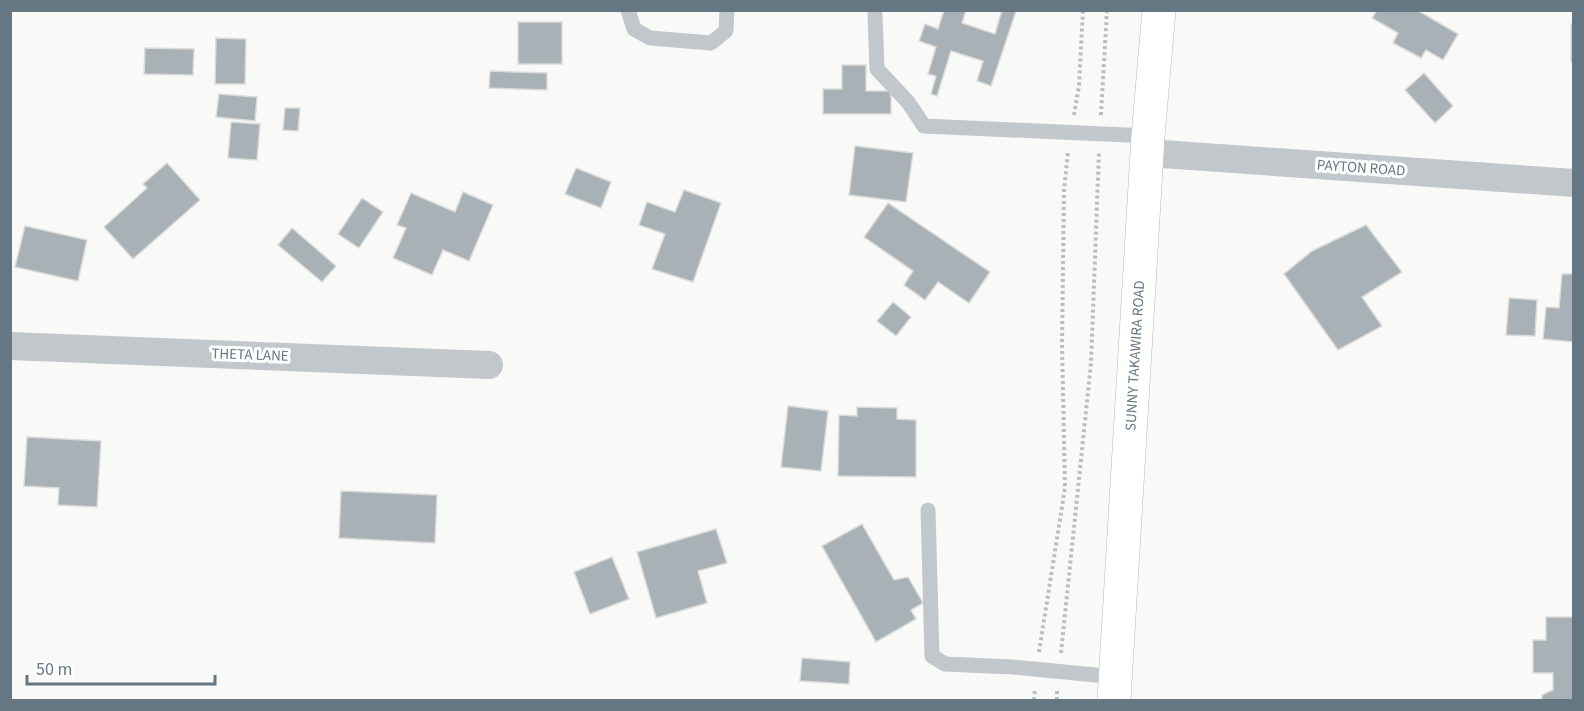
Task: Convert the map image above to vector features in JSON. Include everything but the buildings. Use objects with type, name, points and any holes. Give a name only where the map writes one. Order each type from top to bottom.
[{"type":"main road","name":"SUNNY TAKAWIRA ROAD","points":[[1115,688],[1148,145],[1160,10]]},
{"type":"street","name":"PAYTON ROAD","points":[[1148,145],[1574,183]]},
{"type":"street","name":"THETA LANE","points":[[10,346],[489,365]]},
{"type":"lane","points":[[628,10],[634,29],[650,38],[711,43],[726,31],[727,10]]},
{"type":"lane","points":[[875,15],[877,69],[908,102],[924,126],[1100,134],[1148,145]]},
{"type":"lane","points":[[928,510],[932,656],[945,664],[1059,671],[1115,688]]},
{"type":"path","points":[[1034,700],[1065,488],[1062,344],[1064,190],[1070,134],[1079,86],[1083,10]]},
{"type":"path","points":[[1057,700],[1090,363],[1107,10]]}]
